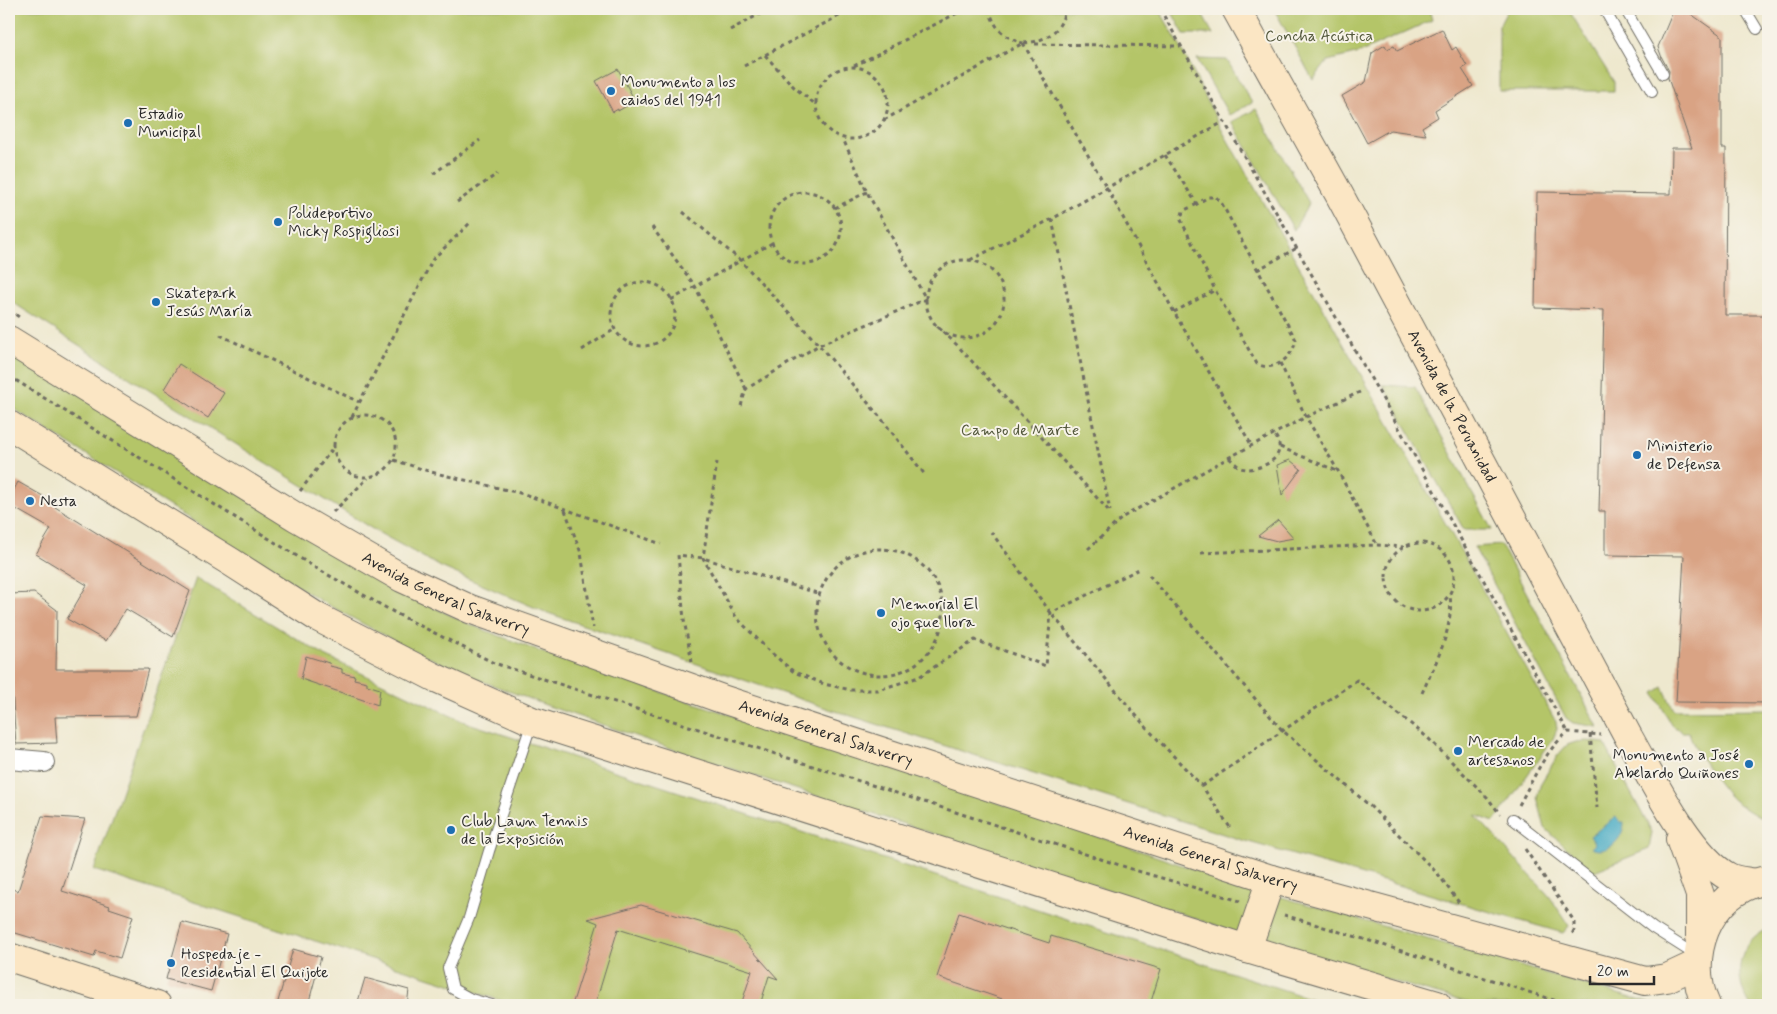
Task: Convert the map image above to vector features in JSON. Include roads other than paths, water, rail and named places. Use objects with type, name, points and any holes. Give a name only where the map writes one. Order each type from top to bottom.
[{"type":"main road","name":"Avenida de la Peruanidad","points":[[1236,9],[1345,204],[1629,738],[1667,805],[1693,844],[1712,866],[1734,879],[1762,881]]},
{"type":"main road","name":"Avenida General Salaverry","points":[[17,330],[302,521],[402,578],[470,609],[722,700],[1271,879],[1645,981],[1667,978],[1698,954]]},
{"type":"main road","points":[[9,425],[317,617],[436,678],[532,721],[1247,948],[1437,1005]]},
{"type":"main road","name":"Avenida de la Peruanidad","points":[[1667,805],[1700,895],[1699,984],[1706,1005]]},
{"type":"main road","points":[[1247,948],[1271,879]]},
{"type":"main road","points":[[1698,954],[1708,923],[1720,906],[1736,892],[1762,881]]},
{"type":"main road","points":[[9,957],[157,1005]]},
{"type":"street","points":[[9,759],[44,762]]},
{"type":"lane","points":[[1604,9],[1652,92]]},
{"type":"lane","points":[[1625,9],[1662,74]]},
{"type":"lane","points":[[1745,9],[1757,29]]},
{"type":"lane","points":[[492,1005],[471,999],[453,988],[448,968],[470,918],[488,851],[532,721]]},
{"type":"lane","points":[[1511,822],[1653,928],[1698,954]]},
{"type":"water","points":[[1616,817],[1621,822],[1624,822],[1621,834],[1614,844],[1603,850],[1591,848],[1595,844],[1590,836]]},
{"type":"place","name":"Monumento a los caidos del 1941","points":[[611,91]]},
{"type":"place","name":"Estadio Municipal","points":[[128,123]]},
{"type":"place","name":"Polideportivo Micky Rospigliosi","points":[[278,222]]},
{"type":"place","name":"Skatepark Jesús María","points":[[156,302]]},
{"type":"place","name":"Ministerio de Defensa","points":[[1637,455]]},
{"type":"place","name":"Nesta","points":[[30,501]]},
{"type":"place","name":"Memorial El ojo que llora","points":[[881,613]]},
{"type":"place","name":"Mercado de artesanos","points":[[1458,751]]},
{"type":"place","name":"Monumento a José Abelardo Quiñones","points":[[1749,764]]},
{"type":"place","name":"Club Lawn Tennis de la Exposición","points":[[451,830]]},
{"type":"place","name":"Hospedaje - Residential El Quijote","points":[[171,963]]},
{"type":"park label","name":"Concha Acústica","points":[[1319,36]]},
{"type":"park label","name":"Campo de Marte","points":[[1020,430]]}]
